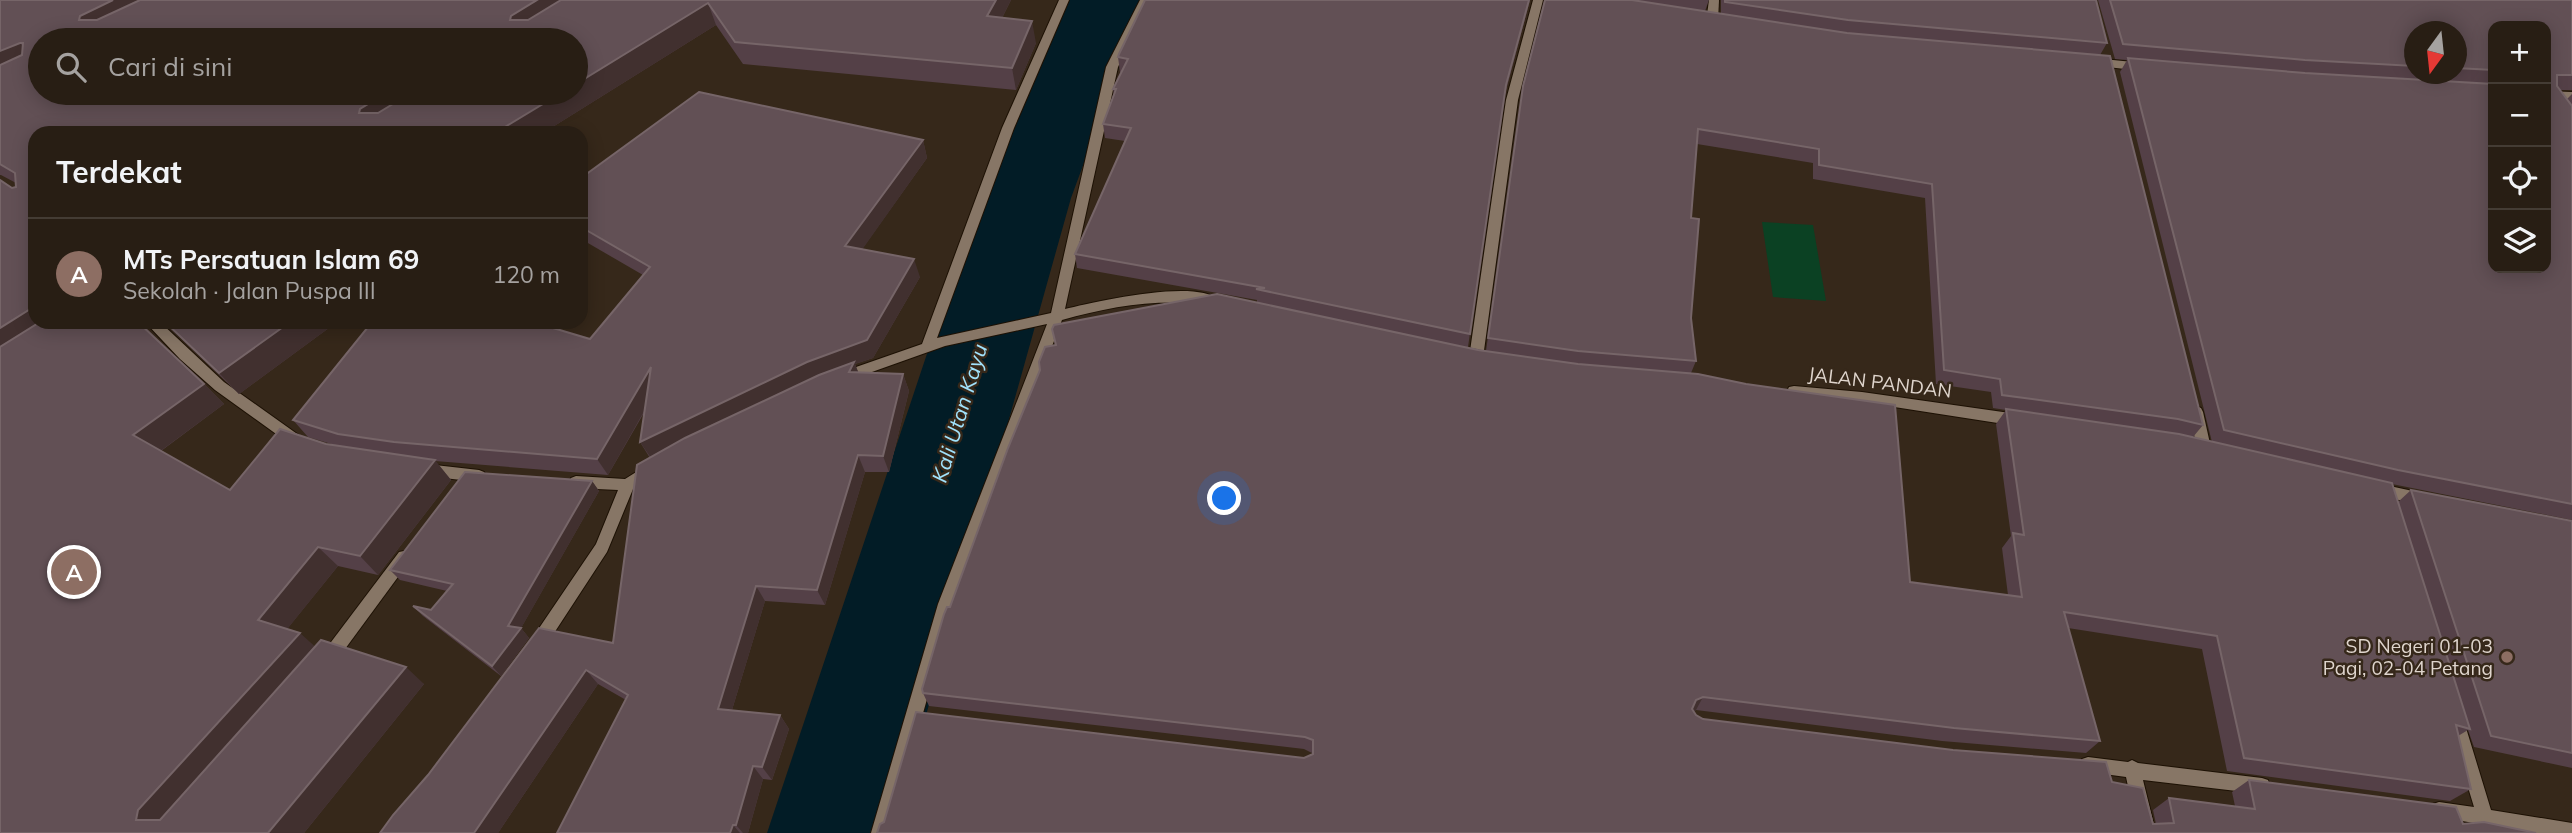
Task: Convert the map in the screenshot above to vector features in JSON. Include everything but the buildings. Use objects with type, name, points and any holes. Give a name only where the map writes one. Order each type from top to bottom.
[{"type":"street","points":[[927,348],[991,173],[1046,35],[1064,0]]},
{"type":"street","points":[[880,833],[921,715],[946,604],[1054,317],[1112,67],[1145,0]]},
{"type":"street","points":[[1475,358],[1511,100],[1538,0]]},
{"type":"street","points":[[1714,0],[1706,21],[1725,24]]},
{"type":"street","points":[[2081,61],[2161,68]]},
{"type":"street","points":[[2552,99],[2572,96]]},
{"type":"street","points":[[832,381],[944,341],[1086,308],[1153,298],[1202,299],[1230,304]]},
{"type":"street","points":[[159,329],[250,413],[295,440],[307,444]]},
{"type":"street","name":"JALAN PANDAN","points":[[1780,390],[1862,397],[2028,421]]},
{"type":"street","points":[[2192,395],[2204,448]]},
{"type":"street","points":[[531,653],[602,547],[627,485],[664,461]]},
{"type":"street","points":[[412,468],[463,480],[493,477]]},
{"type":"street","points":[[560,481],[627,485]]},
{"type":"street","points":[[2358,485],[2385,498],[2437,502]]},
{"type":"street","points":[[317,671],[413,544]]},
{"type":"street","points":[[2450,702],[2486,817]]},
{"type":"street","points":[[2064,762],[2132,768],[2281,789]]},
{"type":"street","points":[[2132,768],[2147,833]]},
{"type":"street","points":[[2416,807],[2572,831]]},
{"type":"street","points":[[2443,810],[2451,833]]},
{"type":"green space","points":[[1762,222],[1813,225],[1826,301],[1773,297]]},
{"type":"waterway","name":"Kali Utan Kayu","points":[[830,833],[1025,198],[1104,0]]},
{"type":"place","name":"MTs Persatuan Islam 69","points":[[74,572]]},
{"type":"place","name":"SD Negeri 01-03 Pagi, 02-04 Petang","points":[[2507,657]]}]
